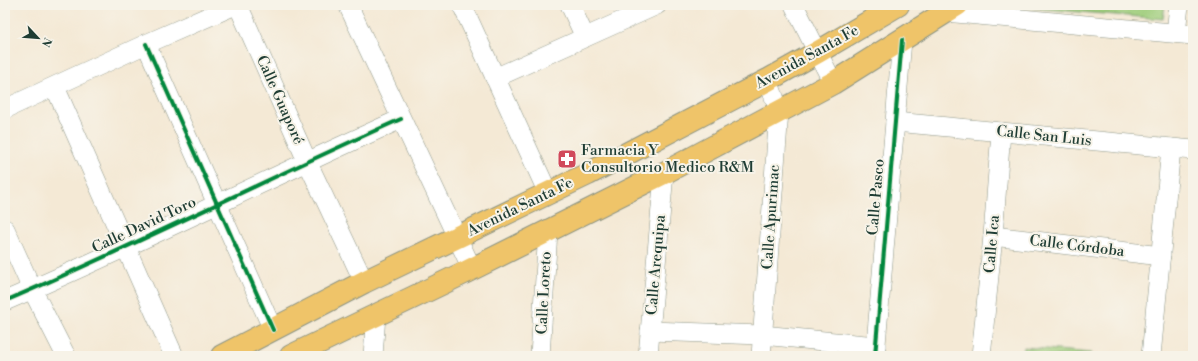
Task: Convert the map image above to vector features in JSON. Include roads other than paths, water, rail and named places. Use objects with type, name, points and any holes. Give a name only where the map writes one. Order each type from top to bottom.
[{"type":"main road","name":"Avenida Santa Fe","points":[[222,356],[364,282],[548,194],[768,80],[898,5]]},
{"type":"main road","points":[[291,356],[472,269],[664,173],[833,83],[951,9]]},
{"type":"street","points":[[5,109],[146,44],[236,5]]},
{"type":"street","name":"Calle Guaporé","points":[[236,5],[364,282]]},
{"type":"street","points":[[348,5],[472,269]]},
{"type":"street","points":[[462,5],[548,194]]},
{"type":"street","points":[[570,5],[585,37]]},
{"type":"street","points":[[495,78],[657,5]]},
{"type":"street","points":[[794,5],[833,83]]},
{"type":"street","points":[[951,9],[1185,34],[1179,5]]},
{"type":"street","name":"Calle Pasco","points":[[875,351],[902,40]]},
{"type":"street","points":[[146,44],[273,330]]},
{"type":"street","name":"Calle Apurimac","points":[[761,356],[779,111],[768,80]]},
{"type":"street","points":[[55,87],[174,356]]},
{"type":"street","name":"Calle David Toro","points":[[5,301],[126,247],[307,161],[401,119]]},
{"type":"street","name":"Calle San Luis","points":[[895,122],[1193,150]]},
{"type":"street","name":"Calle Ica","points":[[981,356],[993,236],[1001,132]]},
{"type":"street","points":[[1151,356],[1171,148]]},
{"type":"street","name":"Calle Arequipa","points":[[648,356],[664,173]]},
{"type":"street","points":[[5,229],[32,289],[66,356]]},
{"type":"street","name":"Calle Loreto","points":[[540,356],[548,231]]},
{"type":"street","name":"Calle Córdoba","points":[[993,236],[1161,256]]},
{"type":"street","points":[[373,356],[376,314]]},
{"type":"street","points":[[650,331],[762,335],[875,351]]},
{"type":"place","name":"Farmacia Y Consultorio Medico R&M","points":[[567,159]]}]
